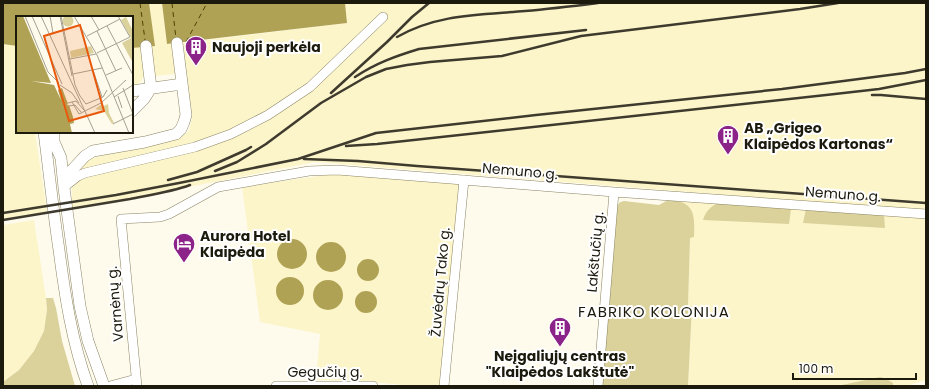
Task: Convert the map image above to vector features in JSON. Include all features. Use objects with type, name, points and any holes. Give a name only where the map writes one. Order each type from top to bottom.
[{"type":"main road","points":[[64,188],[72,170],[85,156],[93,152],[145,142],[176,134],[181,129],[186,115],[177,43]]},
{"type":"main road","points":[[133,111],[151,88],[146,46]]},
{"type":"main road","points":[[133,91],[182,84]]},
{"type":"main road","points":[[44,133],[61,269],[71,329],[78,357],[88,386]]},
{"type":"main road","points":[[54,133],[54,142],[61,158],[84,327],[104,386]]},
{"type":"main road","points":[[57,148],[61,133]]},
{"type":"street","points":[[64,188],[78,176],[85,173],[195,147],[231,134],[268,115],[310,87],[383,17]]},
{"type":"street","name":"Nemuno g.","points":[[121,219],[160,217],[170,214],[218,187],[309,170],[338,170],[614,192],[926,214]]},
{"type":"street","name":"Žuvėdrų Tako g.","points":[[444,386],[464,180]]},
{"type":"street","name":"Lakštučių g.","points":[[598,386],[614,192]]},
{"type":"street","name":"Varnėnų g.","points":[[121,219],[136,382]]},
{"type":"street","points":[[110,386],[136,382]]},
{"type":"street","name":"Gegučių g.","points":[[276,386],[373,386]]},
{"type":"shaded area","points":[[3,3],[149,3],[155,46],[133,48],[133,16],[16,16],[16,46],[3,44]]},
{"type":"shaded area","points":[[149,3],[162,3],[167,44],[172,44],[176,74],[154,76],[151,46],[154,46]]},
{"type":"shaded area","points":[[162,3],[345,3],[347,23],[167,44]]},
{"type":"shaded area","points":[[345,3],[926,3],[926,211],[315,162],[138,197],[72,208],[72,186],[78,170],[89,159],[176,138],[189,131],[192,117],[183,43],[347,23]]},
{"type":"shaded area","points":[[3,44],[16,46],[16,133],[35,133],[47,212],[3,219]]},
{"type":"shaded area","points":[[142,47],[145,70],[141,81],[133,87],[133,48]]},
{"type":"shaded area","points":[[347,174],[453,182],[457,184],[459,188],[441,386],[414,386],[361,381],[316,380],[320,334],[260,322],[242,187],[326,175]]},
{"type":"shaded area","points":[[668,200],[684,203],[688,206],[692,211],[694,222],[694,237],[690,238],[688,306],[692,306],[688,386],[601,386],[616,208],[619,203],[624,201],[659,205]]},
{"type":"shaded area","points":[[676,200],[926,217],[926,380],[906,386],[688,386],[692,306],[688,306],[690,237],[694,237]]},
{"type":"shaded area","points":[[718,203],[791,209],[789,224],[703,220],[705,214]]},
{"type":"shaded area","points":[[806,209],[884,215],[885,228],[803,223]]},
{"type":"shaded area","points":[[34,220],[46,298],[47,310],[44,331],[34,351],[19,370],[3,382],[3,225]]},
{"type":"shaded area","points":[[292,239],[302,244],[307,254],[302,264],[292,269],[282,264],[277,254],[282,244]]},
{"type":"shaded area","points":[[331,242],[341,247],[346,257],[341,267],[331,272],[321,267],[316,257],[321,247]]},
{"type":"shaded area","points":[[368,259],[376,262],[379,270],[376,278],[368,281],[360,278],[357,270],[360,262]]},
{"type":"shaded area","points":[[290,277],[296,278],[300,281],[303,285],[303,297],[300,301],[296,304],[290,305],[284,304],[280,301],[277,297],[276,291],[277,285],[280,281],[284,278]]},
{"type":"shaded area","points":[[328,280],[338,285],[343,295],[338,305],[328,310],[318,305],[313,295],[318,285]]},
{"type":"shaded area","points":[[366,291],[374,294],[377,302],[374,310],[366,313],[358,310],[355,302],[358,294]]},
{"type":"shaded area","points":[[46,298],[53,298],[62,341],[75,386],[3,386],[3,382],[19,370],[34,351],[44,331],[47,310]]},
{"type":"shaded area","points":[[880,377],[893,383],[893,386],[837,386]]},
{"type":"ferry route","points":[[140,3],[145,40]]},
{"type":"ferry route","points":[[172,3],[176,39]]},
{"type":"ferry route","points":[[186,42],[207,3]]},
{"type":"railway","points":[[331,93],[429,3]]},
{"type":"railway","points":[[397,37],[412,29],[427,24],[459,17],[598,3]]},
{"type":"railway","points":[[215,171],[237,162],[266,144],[321,103],[366,77],[386,69],[430,62],[502,56],[581,36],[838,3]]},
{"type":"railway","points":[[355,77],[386,60],[419,49],[586,30]]},
{"type":"railway","points":[[3,213],[116,195],[298,159],[376,133],[782,89],[926,69]]},
{"type":"railway","points":[[346,146],[377,144],[879,89],[926,80]]},
{"type":"railway","points":[[872,95],[926,99]]},
{"type":"railway","points":[[168,180],[197,172],[251,147]]},
{"type":"railway","points":[[304,159],[358,161],[926,203]]},
{"type":"railway","points":[[3,220],[130,199],[190,185]]},
{"type":"place","name":"Naujoji perkėla","points":[[196,66]]},
{"type":"place","name":"AB „Grigeo Klaipėdos Kartonas“","points":[[728,156]]},
{"type":"place","name":"Aurora Hotel Klaipėda","points":[[184,264]]},
{"type":"place","name":"Neįgaliųjų centras \"Klaipėdos Lakštutė\"","points":[[560,348]]},
{"type":"district","name":"FABRIKO KOLONIJA","points":[[654,312]]}]
